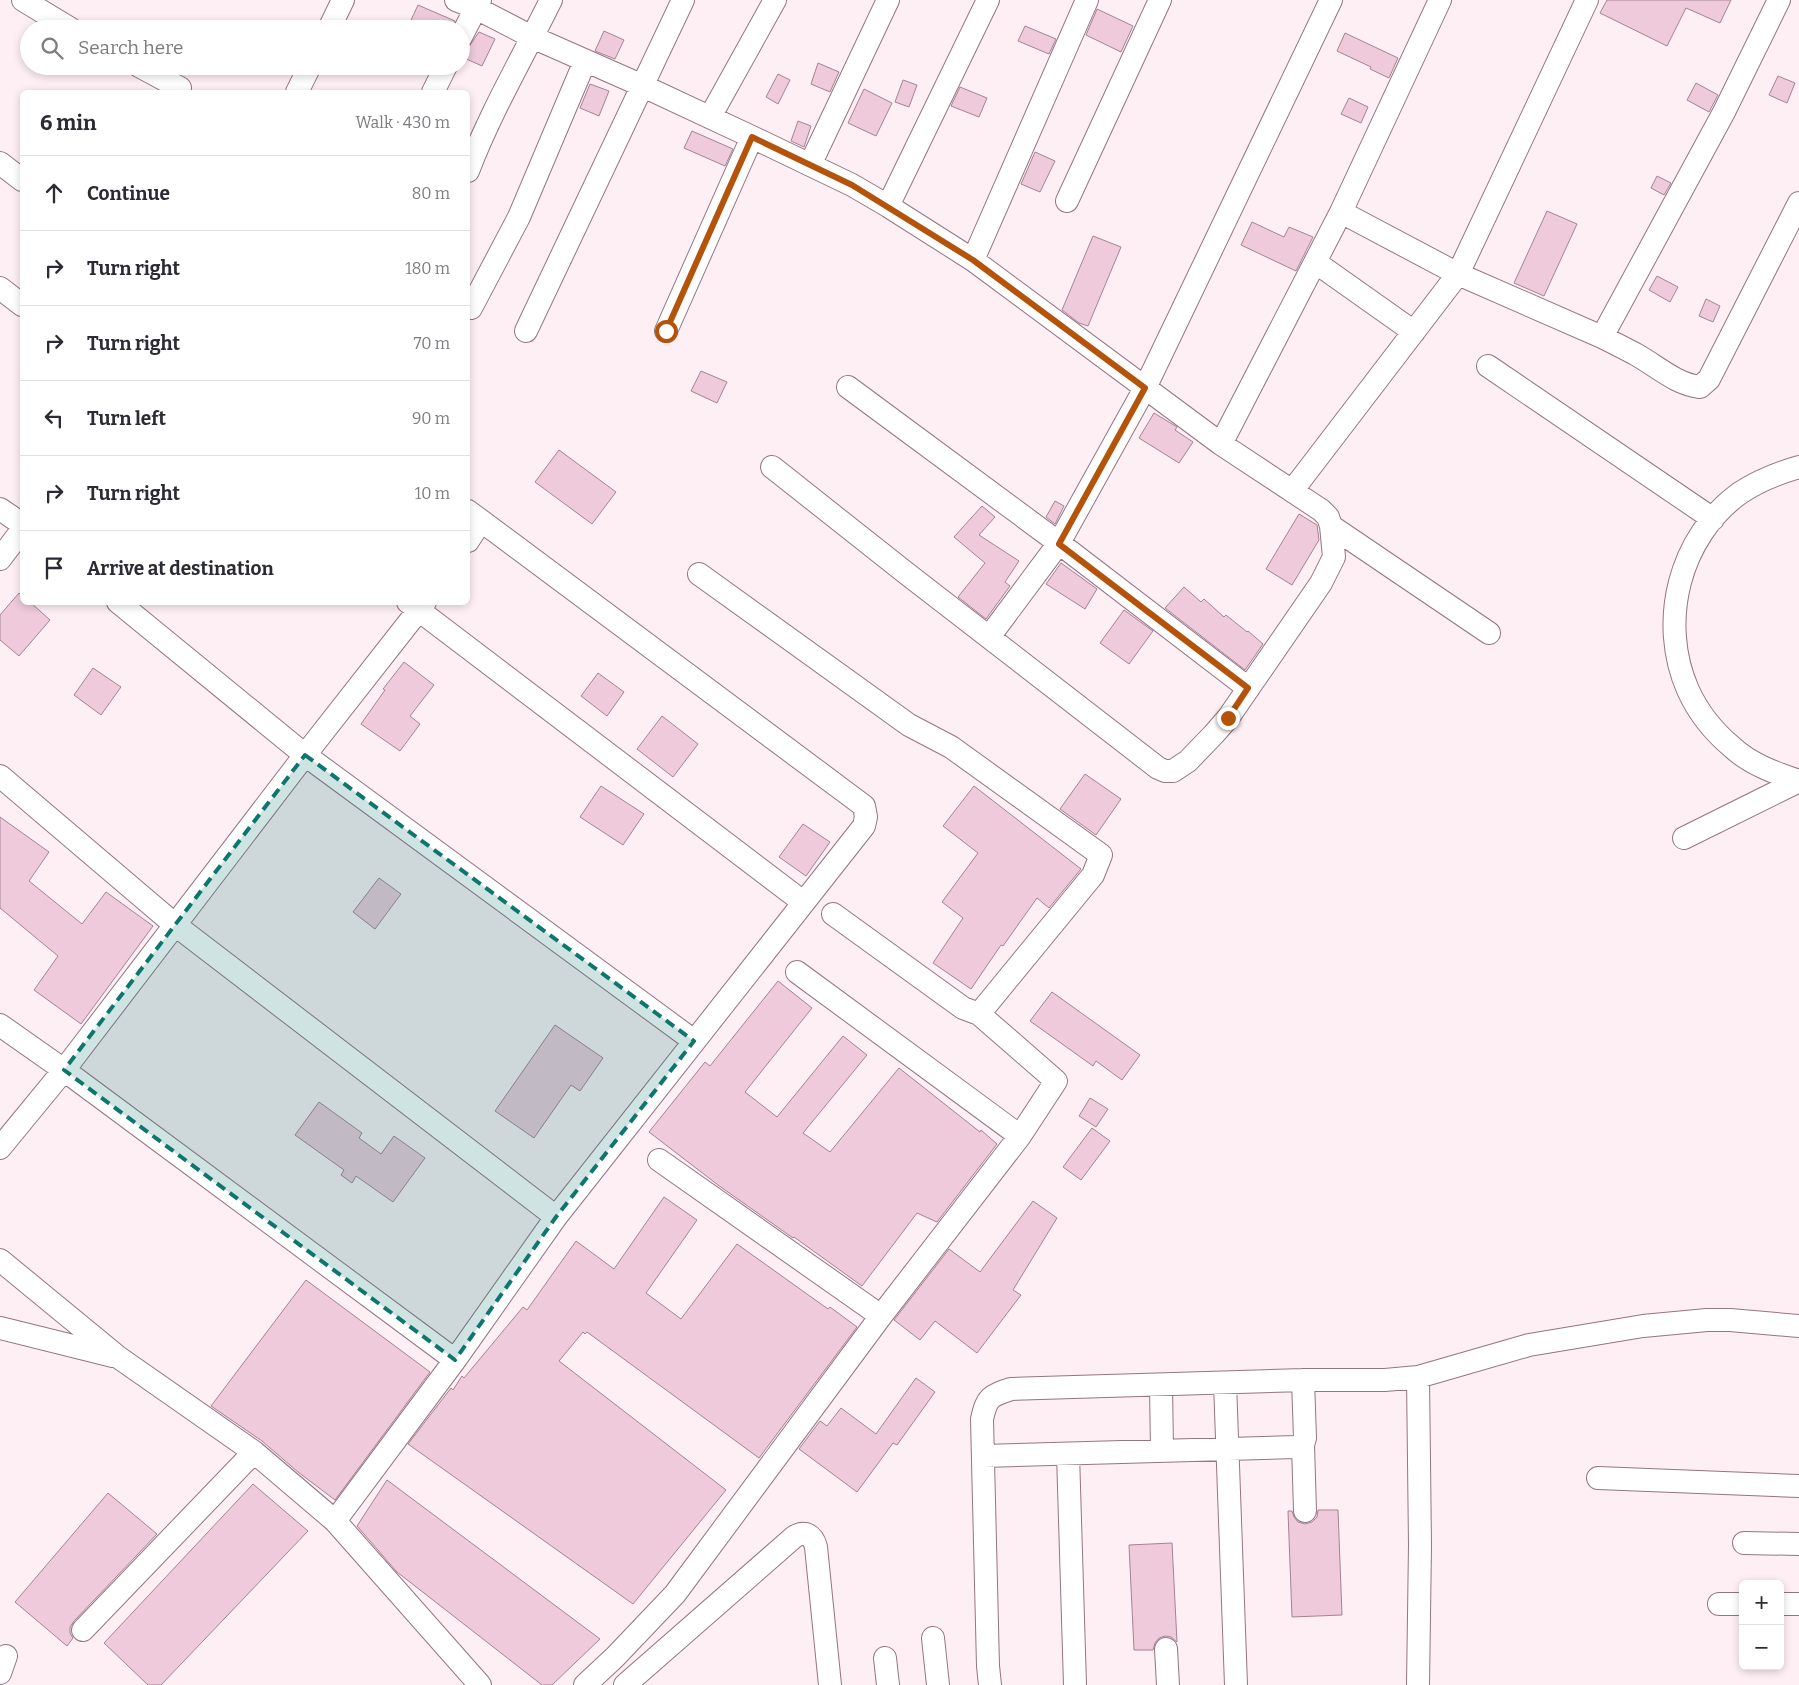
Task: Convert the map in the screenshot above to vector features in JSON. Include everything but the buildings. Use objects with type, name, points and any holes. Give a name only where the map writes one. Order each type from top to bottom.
[{"type":"street","points":[[23,0],[56,20]]},
{"type":"street","points":[[333,20],[343,0]]},
{"type":"street","points":[[470,166],[480,139],[506,84],[551,0]]},
{"type":"street","points":[[526,331],[682,0]]},
{"type":"street","points":[[710,117],[775,0]]},
{"type":"street","points":[[810,165],[888,0]]},
{"type":"street","points":[[888,206],[988,0]]},
{"type":"street","points":[[973,260],[1088,0]]},
{"type":"street","points":[[1068,201],[1160,0]]},
{"type":"street","points":[[989,637],[1059,544],[1145,388],[1331,0]]},
{"type":"street","points":[[1221,444],[1341,212],[1440,0]]},
{"type":"street","points":[[1292,491],[1458,274],[1587,0]]},
{"type":"street","points":[[1602,336],[1724,112],[1779,0]]},
{"type":"street","points":[[466,20],[471,3],[532,37],[710,117],[852,185],[888,206],[973,260],[1221,444],[1321,510],[1328,517],[1331,526],[1334,557],[1321,583],[1228,718],[1188,761],[1173,771],[1165,771],[1158,768],[772,467]]},
{"type":"street","points":[[471,308],[519,217],[585,61]]},
{"type":"street","points":[[156,75],[180,88]]},
{"type":"street","points":[[298,90],[306,75]]},
{"type":"street","points":[[434,90],[442,75]]},
{"type":"street","points":[[666,331],[752,137]]},
{"type":"street","points":[[0,163],[20,178]]},
{"type":"street","points":[[1341,212],[1458,274],[1602,336],[1638,355],[1680,382],[1700,387],[1709,379],[1799,203]]},
{"type":"street","points":[[1315,262],[1414,332]]},
{"type":"street","points":[[0,288],[20,303]]},
{"type":"street","points":[[1488,366],[1713,518]]},
{"type":"street","points":[[848,387],[1248,688]]},
{"type":"street","points":[[1799,467],[1772,475],[1740,494],[1713,518],[1692,549],[1679,583],[1674,620],[1677,656],[1688,691],[1707,722],[1733,749],[1764,769],[1799,781]]},
{"type":"street","points":[[0,509],[20,523]]},
{"type":"street","points":[[336,1521],[455,1360],[556,1217],[864,826],[866,817],[864,806],[474,516],[470,532]]},
{"type":"street","points":[[1331,526],[1489,634]]},
{"type":"street","points":[[0,559],[20,533]]},
{"type":"street","points":[[699,574],[909,725],[951,747],[1101,855],[1093,875],[979,1014]]},
{"type":"street","points":[[122,605],[304,755],[694,1042]]},
{"type":"street","points":[[0,1148],[64,1070],[417,605],[803,902]]},
{"type":"street","points":[[0,776],[174,924],[556,1217]]},
{"type":"street","points":[[1684,838],[1799,781]]},
{"type":"street","points":[[585,1685],[615,1657],[675,1594],[881,1316],[1020,1136],[1056,1081],[979,1014],[963,1008],[833,914]]},
{"type":"street","points":[[797,972],[1020,1136]]},
{"type":"street","points":[[0,1025],[64,1070],[455,1360]]},
{"type":"street","points":[[659,1160],[881,1316]]},
{"type":"street","points":[[0,1260],[118,1357],[254,1452],[336,1521],[480,1685]]},
{"type":"street","points":[[990,1685],[982,1419],[985,1403],[996,1394],[1011,1390],[1303,1380],[1386,1380],[1418,1377],[1529,1345],[1643,1326],[1707,1320],[1730,1320],[1799,1326]]},
{"type":"street","points":[[0,1328],[118,1357]]},
{"type":"street","points":[[1418,1377],[1420,1545],[1418,1685]]},
{"type":"street","points":[[1303,1380],[1305,1511]]},
{"type":"street","points":[[1225,1383],[1236,1685]]},
{"type":"street","points":[[1161,1385],[1162,1451]]},
{"type":"street","points":[[983,1456],[1295,1448],[1303,1445]]},
{"type":"street","points":[[83,1630],[254,1452]]},
{"type":"street","points":[[1068,1454],[1075,1685]]},
{"type":"street","points":[[1598,1478],[1799,1486]]},
{"type":"street","points":[[625,1685],[794,1537],[805,1533],[812,1537],[816,1547],[830,1685]]},
{"type":"street","points":[[1744,1543],[1799,1544]]},
{"type":"street","points":[[1719,1604],[1739,1604]]},
{"type":"street","points":[[1784,1604],[1799,1604]]},
{"type":"street","points":[[933,1638],[938,1685]]},
{"type":"street","points":[[1166,1649],[1168,1685]]},
{"type":"street","points":[[885,1658],[888,1685]]},
{"type":"highlighted area","points":[[305,755],[694,1041],[556,1217],[455,1360],[64,1070]]},
{"type":"route","points":[[666,331],[752,137],[852,185],[973,260],[1145,388],[1059,544],[1248,688],[1228,718]]}]
